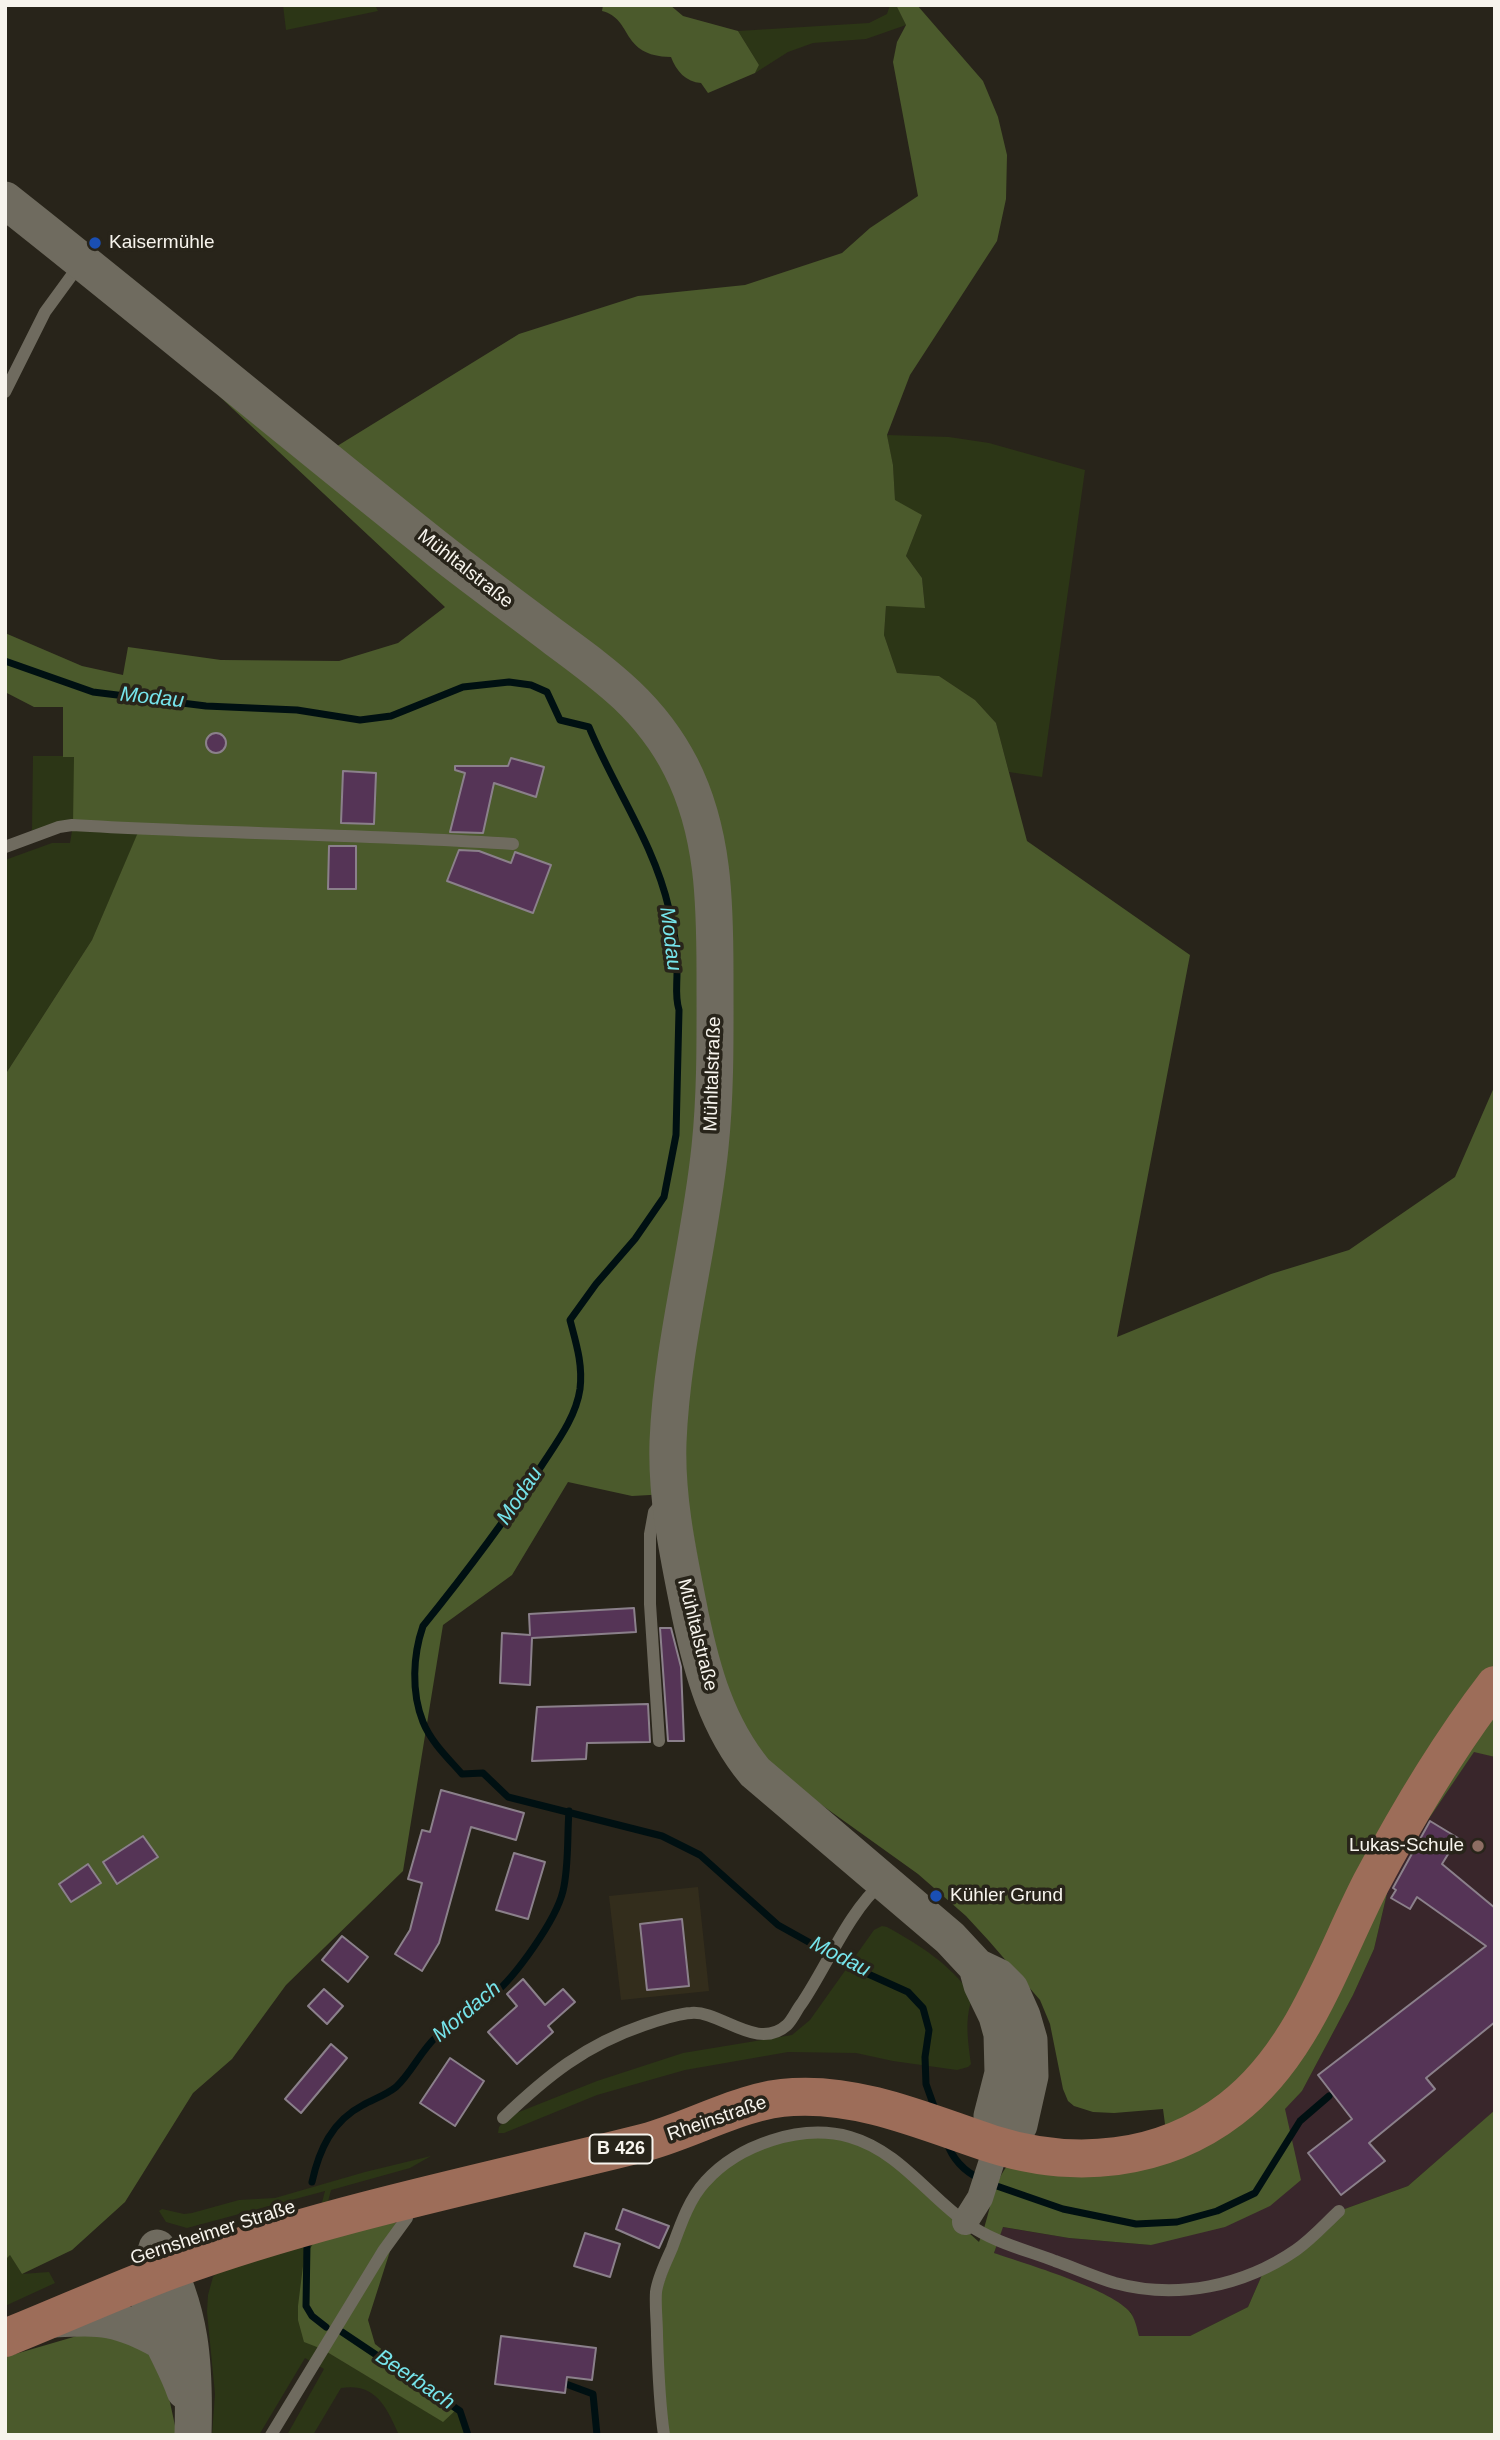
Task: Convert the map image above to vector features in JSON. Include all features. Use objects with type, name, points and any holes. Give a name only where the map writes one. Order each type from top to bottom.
[{"type":"main road","name":"B 426","points":[[970,2125],[1038,2154],[1094,2159],[1136,2154],[1161,2147],[1200,2130],[1231,2109],[1270,2073],[1301,2027],[1371,1883],[1414,1807],[1473,1714],[1495,1685]]},
{"type":"main road","name":"Rheinstraße","points":[[510,2134],[626,2125],[735,2086],[765,2079],[838,2074],[970,2125]]},
{"type":"main road","name":"Rheinstraße","points":[[397,2201],[655,2140],[769,2100],[792,2097],[845,2100],[970,2125]]},
{"type":"main road","name":"B 426","points":[[397,2201],[443,2166],[510,2134]]},
{"type":"main road","name":"Gernsheimer Straße","points":[[5,2320],[86,2279],[158,2266],[265,2240],[397,2201]]},
{"type":"main road","name":"Gernsheimer Straße","points":[[5,2338],[51,2319],[158,2266]]},
{"type":"street","name":"Mühltalstraße","points":[[5,201],[458,566],[607,676],[642,707],[680,764],[698,804],[710,856],[715,910],[715,1072],[710,1149],[676,1357],[668,1445],[674,1531],[699,1656],[723,1724],[755,1772],[876,1888],[950,1938],[977,1967],[998,1977],[1010,1989],[1026,2028],[1031,2076],[970,2125]]},
{"type":"street","points":[[965,2222],[980,2198],[970,2125]]},
{"type":"street","points":[[158,2266],[152,2311],[162,2341],[180,2377],[193,2427]]},
{"type":"street","points":[[158,2266],[182,2302],[188,2328],[193,2376],[193,2427]]},
{"type":"street","points":[[51,2319],[114,2319],[130,2324],[162,2341]]},
{"type":"lane","points":[[5,392],[45,312],[82,261]]},
{"type":"lane","points":[[5,847],[59,827],[72,825],[208,833],[449,839],[513,844]]},
{"type":"lane","points":[[659,1741],[650,1604],[650,1534],[654,1512],[670,1493]]},
{"type":"lane","points":[[510,2134],[566,2062],[634,2028],[666,2017],[694,2012],[707,2014],[757,2034],[787,2025],[876,1888]]},
{"type":"lane","points":[[664,2435],[658,2385],[654,2287],[697,2191],[705,2181],[739,2154],[753,2147],[817,2133],[850,2137],[905,2167],[965,2222],[982,2234],[1114,2283],[1142,2288],[1171,2290],[1238,2281],[1297,2249],[1339,2211]]},
{"type":"lane","points":[[271,2435],[376,2262],[397,2201]]},
{"type":"shaded area","points":[[1474,1751],[1495,1757],[1495,2110],[1408,2186],[1339,2211],[1265,2268],[1248,2307],[1190,2336],[1139,2337],[1131,2312],[994,2253],[1002,2227],[1069,2238],[1151,2245],[1302,2091],[1374,1949],[1389,1885]]},
{"type":"shaded area","points":[[698,1887],[709,1991],[621,2000],[609,1896]]},
{"type":"green space","points":[[283,5],[375,5],[378,11],[286,30]]},
{"type":"green space","points":[[603,5],[670,5],[683,16],[738,31],[759,65],[755,73],[708,93],[701,83],[682,75],[671,57],[643,51],[619,21],[602,11]]},
{"type":"green space","points":[[890,5],[896,5],[906,25],[866,39],[813,43],[788,52],[755,73],[759,65],[738,31],[869,23],[887,14]]},
{"type":"green space","points":[[896,5],[917,5],[983,81],[998,117],[1007,155],[1006,199],[997,241],[910,375],[887,435],[893,465],[895,500],[922,515],[906,556],[922,578],[925,608],[886,606],[884,635],[897,673],[939,676],[975,700],[996,723],[1027,841],[1190,955],[1117,1337],[1271,1274],[1349,1250],[1455,1177],[1495,1085],[1495,1757],[1474,1752],[1428,1820],[1389,1885],[1374,1949],[1353,1995],[1302,2091],[1285,2109],[1301,2180],[1270,2206],[1225,2227],[1151,2245],[1069,2238],[1003,2227],[994,2253],[1085,2285],[1118,2302],[1129,2311],[1139,2336],[1190,2336],[1248,2307],[1265,2268],[1339,2211],[1408,2186],[1495,2110],[1495,2435],[664,2435],[656,2304],[697,2191],[739,2154],[817,2133],[876,2149],[979,2242],[997,2183],[1007,2166],[1170,2162],[1163,2109],[1093,2112],[1074,2106],[1068,2101],[1063,2089],[1050,2024],[1040,2000],[989,1941],[966,1916],[918,1874],[798,1788],[755,1751],[715,1661],[686,1493],[632,1496],[568,1482],[512,1575],[443,1625],[403,1871],[286,1985],[232,2059],[193,2093],[125,2202],[72,2250],[22,2274],[10,2255],[5,2260],[5,1075],[92,940],[139,830],[73,825],[74,757],[63,757],[63,707],[34,707],[5,692],[5,633],[82,666],[123,675],[128,647],[221,660],[339,661],[398,643],[445,607],[218,395],[321,456],[519,334],[638,296],[745,285],[842,253],[870,228],[918,196],[893,62],[897,42],[906,25]]},
{"type":"green space","points":[[887,435],[949,437],[989,443],[1085,470],[1042,777],[1009,772],[996,723],[975,700],[939,676],[897,673],[884,635],[886,606],[925,607],[922,578],[906,556],[922,515],[895,501],[893,465]]},
{"type":"green space","points":[[63,707],[140,829],[92,940],[5,1075],[5,860],[52,843],[70,843],[73,825],[32,830],[33,756],[63,756]]},
{"type":"green space","points":[[882,1926],[924,1949],[954,1974],[973,1996],[968,2021],[971,2064],[968,2067],[957,2070],[856,2053],[788,2052],[685,2070],[597,2095],[504,2133],[498,2133],[499,2127],[509,2116],[597,2081],[683,2053],[792,2035],[810,2020],[874,1930]]},
{"type":"green space","points":[[431,2156],[410,2168],[331,2190],[320,2233],[322,2349],[442,2421],[457,2409],[466,2435],[399,2435],[379,2399],[372,2393],[353,2387],[341,2388],[313,2435],[287,2435],[324,2369],[305,2358],[259,2435],[212,2435],[215,2394],[207,2312],[213,2277],[223,2265],[314,2233],[325,2191],[187,2228],[166,2222],[159,2211],[162,2209],[184,2214],[239,2200],[275,2198]]},
{"type":"green space","points":[[374,2221],[399,2223],[368,2320],[375,2344],[457,2409],[443,2422],[322,2349],[304,2342],[298,2320],[298,2306],[304,2258],[320,2233]]},
{"type":"green space","points":[[10,2254],[22,2274],[49,2272],[55,2283],[5,2306],[5,2260]]},
{"type":"green space","points":[[94,2331],[147,2348],[168,2393],[177,2435],[5,2435],[5,2357]]},
{"type":"building","points":[[216,733],[223,736],[226,743],[223,750],[216,753],[209,750],[206,743],[209,736]]},
{"type":"building","points":[[511,758],[544,767],[536,797],[494,783],[483,833],[450,832],[465,773],[455,770],[455,766],[508,766]]},
{"type":"building","points":[[343,771],[376,773],[374,824],[341,823]]},
{"type":"building","points":[[329,846],[356,846],[356,889],[328,889]]},
{"type":"building","points":[[459,850],[479,851],[511,863],[515,852],[551,865],[533,913],[447,881]]},
{"type":"building","points":[[634,1608],[636,1632],[532,1638],[530,1685],[500,1683],[502,1633],[530,1635],[529,1614]]},
{"type":"building","points":[[660,1628],[671,1628],[681,1667],[684,1741],[668,1741]]},
{"type":"building","points":[[648,1704],[650,1742],[587,1743],[586,1759],[532,1761],[537,1707]]},
{"type":"building","points":[[441,1790],[524,1813],[516,1840],[471,1827],[439,1943],[422,1971],[395,1954],[410,1930],[422,1883],[408,1879],[422,1830],[430,1832]]},
{"type":"building","points":[[1430,1821],[1458,1838],[1442,1864],[1495,1908],[1495,2022],[1426,2078],[1435,2089],[1369,2143],[1385,2161],[1341,2195],[1308,2153],[1352,2119],[1318,2075],[1486,1946],[1417,1897],[1410,1909],[1391,1898],[1396,1890],[1393,1888]]},
{"type":"building","points":[[143,1836],[158,1857],[117,1884],[103,1862]]},
{"type":"building","points":[[514,1853],[545,1862],[528,1919],[496,1910]]},
{"type":"building","points":[[88,1864],[101,1883],[71,1902],[59,1884]]},
{"type":"building","points":[[682,1919],[689,1986],[647,1990],[640,1924]]},
{"type":"building","points":[[342,1936],[368,1957],[348,1982],[322,1960]]},
{"type":"building","points":[[523,1979],[545,2005],[563,1989],[575,2002],[548,2026],[553,2032],[517,2064],[488,2032],[517,2006],[507,1994]]},
{"type":"building","points":[[324,1989],[343,2006],[327,2024],[308,2006]]},
{"type":"building","points":[[331,2044],[347,2058],[301,2113],[285,2099]]},
{"type":"building","points":[[450,2058],[484,2081],[455,2126],[420,2103]]},
{"type":"building","points":[[623,2209],[669,2226],[659,2248],[616,2229]]},
{"type":"building","points":[[585,2233],[620,2244],[610,2277],[574,2266]]},
{"type":"building","points":[[501,2336],[596,2348],[592,2380],[567,2377],[565,2393],[495,2384]]},
{"type":"waterway","name":"Modau","points":[[5,661],[93,692],[206,706],[297,710],[360,720],[391,716],[463,687],[509,682],[531,685],[547,692],[560,720],[589,727],[654,861],[672,924],[677,957],[679,1010],[676,1135],[664,1197],[635,1239],[596,1284],[570,1320],[581,1371],[578,1399],[570,1419],[514,1506],[423,1626],[417,1649],[415,1674],[419,1710],[430,1736],[462,1774],[483,1773],[508,1797],[662,1836],[700,1855],[778,1925],[857,1969],[908,1992],[923,2008],[929,2030],[925,2057],[926,2084],[936,2112]]},
{"type":"waterway","name":"Mordach","points":[[312,2182],[323,2148],[343,2119],[396,2087],[436,2037],[502,1987],[534,1947],[552,1917],[563,1891],[569,1811]]},
{"type":"waterway","name":"Modau","points":[[991,2184],[1063,2209],[1136,2224],[1177,2222],[1217,2211],[1255,2193],[1300,2121],[1329,2096]]},
{"type":"waterway","name":"Modau","points":[[947,2143],[960,2164],[980,2179]]},
{"type":"waterway","name":"Mordach","points":[[307,2243],[306,2306],[312,2316],[326,2327]]},
{"type":"waterway","name":"Beerbach","points":[[342,2332],[460,2411],[468,2435]]},
{"type":"waterway","points":[[566,2384],[593,2394],[597,2435]]},
{"type":"place","name":"Kaisermühle","points":[[95,243]]},
{"type":"place","name":"Lukas-Schule","points":[[1478,1846]]},
{"type":"place","name":"Kühler Grund","points":[[936,1896]]}]
